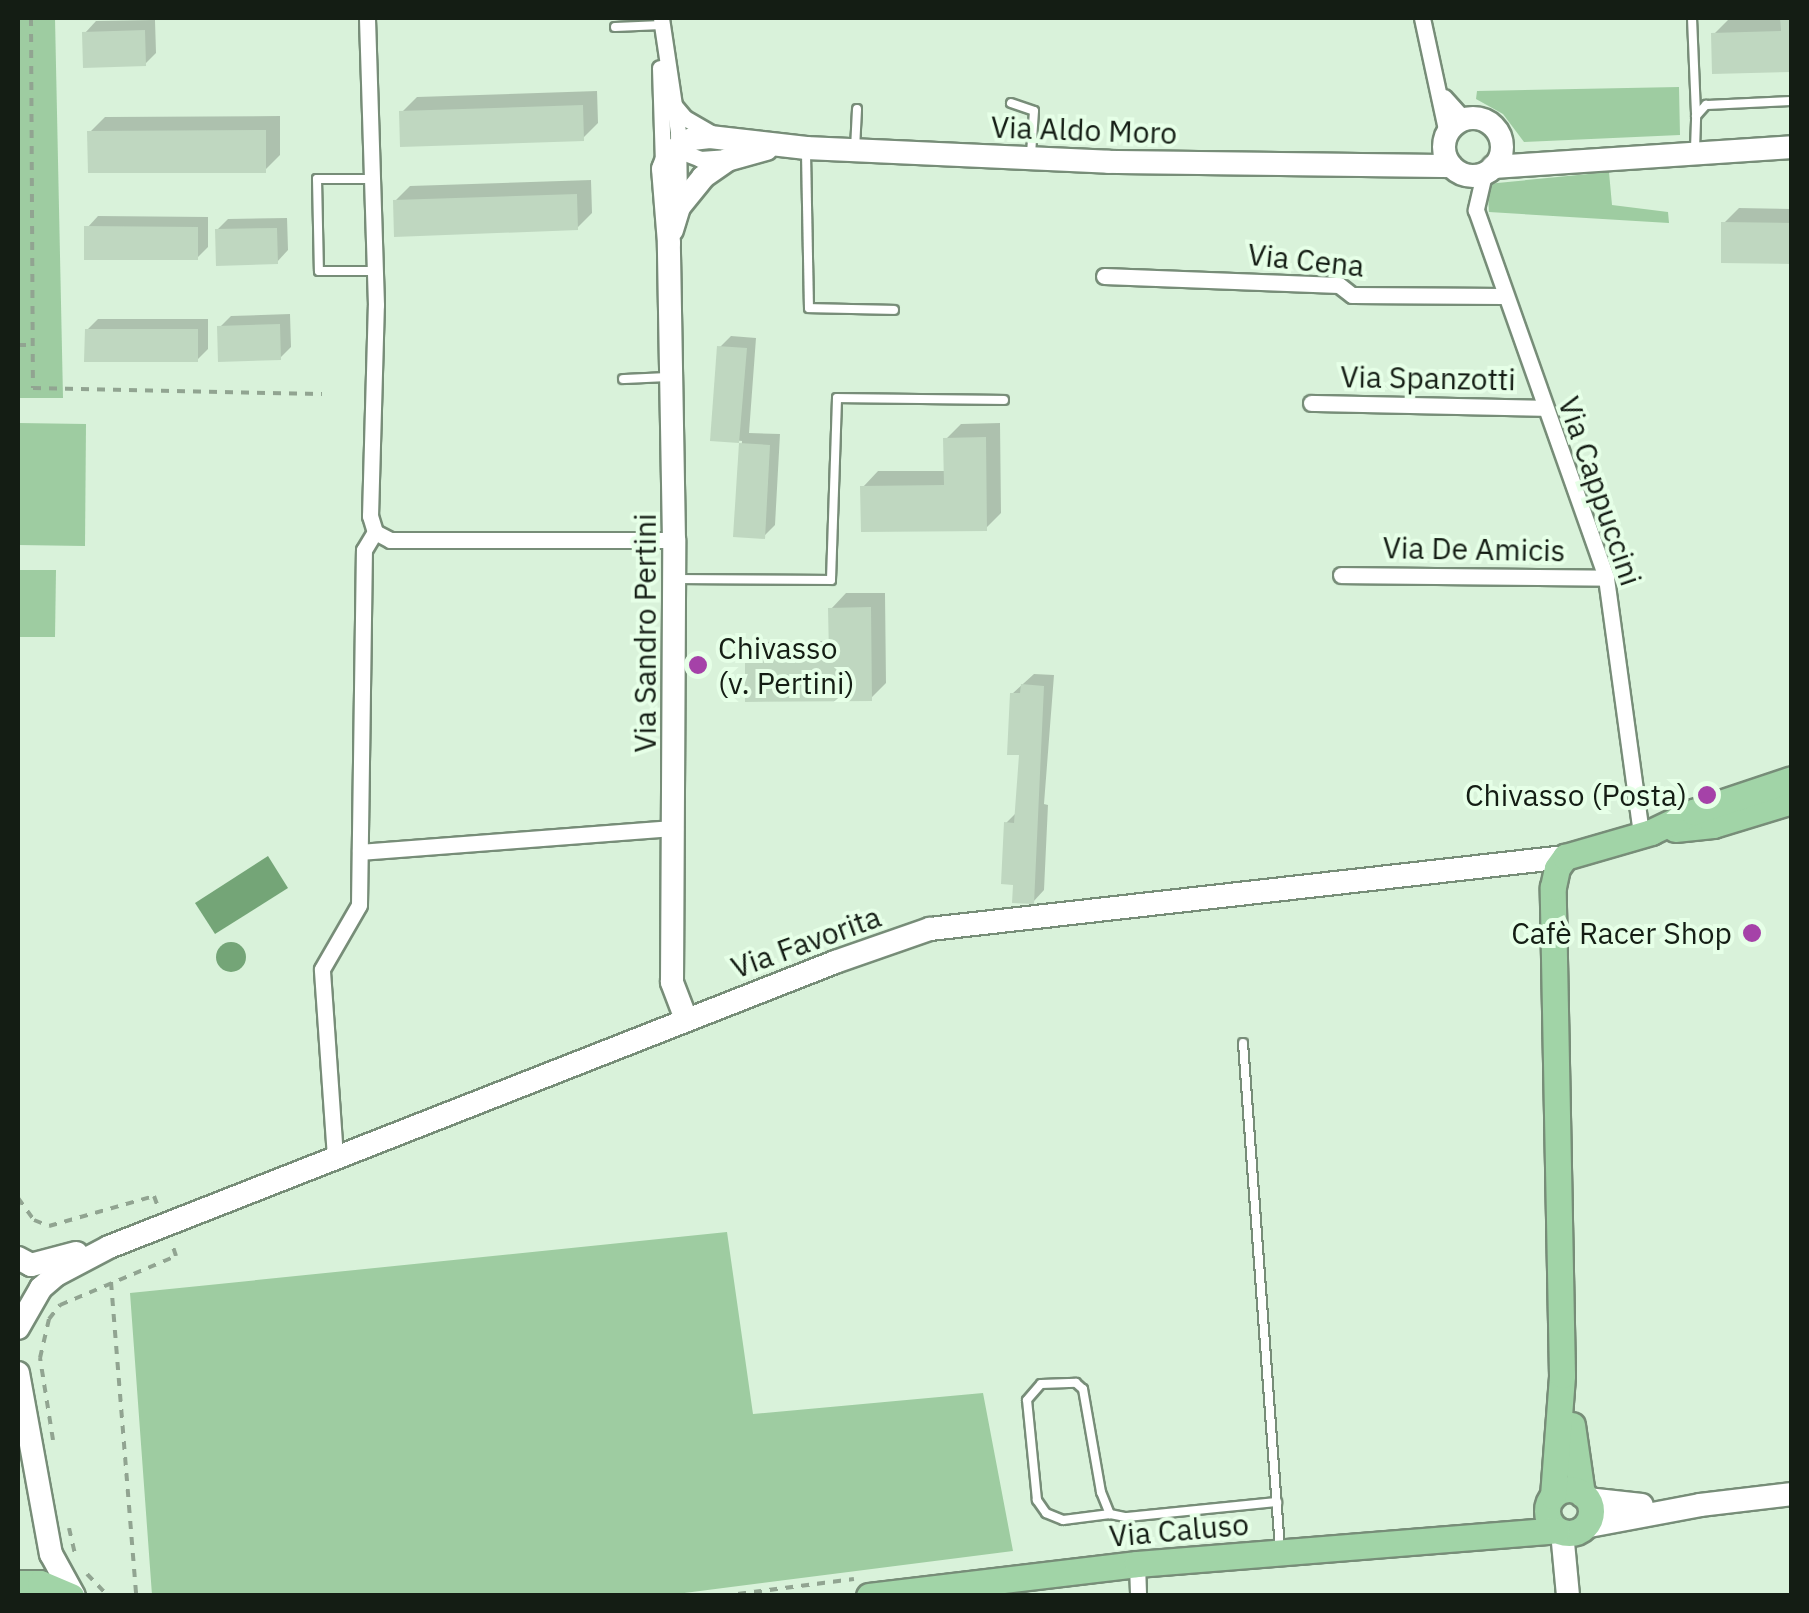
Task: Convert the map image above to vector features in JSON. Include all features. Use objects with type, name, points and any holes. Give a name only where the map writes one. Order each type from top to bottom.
[{"type":"main road","points":[[1562,1374],[1591,1513],[1568,1530],[1548,1520],[1562,1374],[1553,887],[1565,856],[1646,833],[1694,812],[1792,779]]},
{"type":"main road","points":[[1646,833],[1713,824],[1792,801]]},
{"type":"main road","points":[[1551,1499],[1564,1490],[1585,1496]]},
{"type":"main road","name":"Via Caluso","points":[[1495,1533],[1551,1499]]},
{"type":"main road","name":"Via Caluso","points":[[869,1596],[1137,1564],[1568,1530]]},
{"type":"main road","points":[[18,1583],[40,1583],[72,1596]]},
{"type":"street","points":[[367,18],[375,271],[370,516],[375,532],[390,540],[674,540]]},
{"type":"street","points":[[1422,18],[1437,85],[1447,103],[1452,131],[1451,166],[1466,175],[1562,162],[1792,147]]},
{"type":"street","points":[[662,21],[658,92],[679,206],[669,243]]},
{"type":"street","points":[[662,44],[673,104],[669,243]]},
{"type":"street","points":[[673,104],[729,148],[679,206]]},
{"type":"street","points":[[1452,131],[1483,120],[1501,141],[1529,158],[1562,162]]},
{"type":"street","name":"Via Aldo Moro","points":[[1381,166],[1411,159],[1452,131]]},
{"type":"street","name":"Via Aldo Moro","points":[[671,151],[692,139],[729,148],[1451,166]]},
{"type":"street","points":[[1489,171],[1501,141]]},
{"type":"street","name":"Via Cappuccini","points":[[1489,171],[1476,210],[1503,296],[1606,578],[1646,833]]},
{"type":"street","name":"Via Sandro Pertini","points":[[669,243],[674,540],[672,982],[686,1019]]},
{"type":"street","name":"Via Cena","points":[[1104,276],[1339,285],[1352,294],[1503,296]]},
{"type":"street","name":"Via Spanzotti","points":[[1311,402],[1544,408]]},
{"type":"street","points":[[336,1157],[322,969],[359,905],[364,550],[375,532]]},
{"type":"street","name":"Via De Amicis","points":[[1341,575],[1606,578]]},
{"type":"street","points":[[360,852],[675,828]]},
{"type":"street","name":"Via Favorita","points":[[18,1328],[41,1288],[56,1275],[109,1247],[686,1019],[930,930],[1565,856]]},
{"type":"street","name":"Via Favorita","points":[[18,1258],[31,1265],[109,1247]]},
{"type":"street","points":[[18,1374],[52,1554],[72,1596]]},
{"type":"street","name":"Via Caluso","points":[[1568,1530],[1700,1505],[1792,1494]]},
{"type":"street","name":"Via Caluso","points":[[1585,1496],[1612,1504],[1700,1505]]},
{"type":"street","points":[[1568,1530],[1568,1596]]},
{"type":"street","points":[[1137,1564],[1138,1596]]},
{"type":"lane","points":[[1692,18],[1695,154]]},
{"type":"lane","points":[[615,27],[662,21]]},
{"type":"lane","points":[[1696,116],[1706,105],[1792,101]]},
{"type":"lane","points":[[1011,103],[1034,111],[1031,158]]},
{"type":"lane","points":[[855,150],[857,109]]},
{"type":"lane","points":[[795,147],[809,308],[894,310]]},
{"type":"lane","points":[[374,179],[317,179],[319,271],[375,271]]},
{"type":"lane","points":[[623,379],[672,377]]},
{"type":"lane","points":[[674,579],[832,580],[837,398],[1004,400]]},
{"type":"lane","points":[[1242,1042],[1280,1554]]},
{"type":"lane","points":[[1110,1514],[1101,1492],[1083,1389],[1076,1382],[1041,1384],[1027,1400],[1037,1500],[1046,1513],[1063,1520],[1110,1514],[1126,1517],[1277,1502]]},
{"type":"path","points":[[31,18],[33,388],[322,394]]},
{"type":"path","points":[[18,345],[33,345]]},
{"type":"path","points":[[18,1198],[34,1220],[49,1226],[154,1196],[176,1256],[60,1305],[49,1319],[40,1358],[56,1452]]},
{"type":"path","points":[[112,1282],[136,1596]]},
{"type":"path","points":[[69,1526],[76,1558]]},
{"type":"path","points":[[83,1570],[108,1596]]},
{"type":"shaded area","points":[[18,18],[55,18],[63,398],[18,398]]},
{"type":"shaded area","points":[[1679,87],[1680,135],[1524,142],[1503,114],[1476,99],[1477,91]]},
{"type":"shaded area","points":[[1609,172],[1612,205],[1668,212],[1669,223],[1489,212],[1487,184]]},
{"type":"shaded area","points":[[18,423],[86,424],[85,546],[18,545]]},
{"type":"shaded area","points":[[18,570],[56,570],[55,637],[18,637]]},
{"type":"shaded area","points":[[268,856],[288,888],[215,934],[195,903]]},
{"type":"shaded area","points":[[231,942],[242,946],[246,957],[242,968],[231,972],[220,968],[216,957],[220,946]]},
{"type":"shaded area","points":[[727,1232],[753,1414],[983,1393],[1013,1551],[661,1596],[152,1595],[130,1293]]},
{"type":"building","points":[[1780,18],[1792,18],[1792,72],[1712,74],[1711,33],[1781,31]]},
{"type":"building","points":[[145,30],[146,66],[83,68],[82,32]]},
{"type":"building","points":[[583,105],[584,141],[400,147],[399,111]]},
{"type":"building","points":[[266,130],[266,173],[88,173],[87,131]]},
{"type":"building","points":[[577,194],[578,230],[394,237],[393,200]]},
{"type":"building","points":[[1721,222],[1792,223],[1792,264],[1721,263]]},
{"type":"building","points":[[84,226],[198,227],[198,260],[84,260]]},
{"type":"building","points":[[277,228],[278,264],[216,266],[215,229]]},
{"type":"building","points":[[280,324],[281,360],[218,362],[217,326]]},
{"type":"building","points":[[85,329],[198,329],[198,362],[84,362]]},
{"type":"building","points":[[717,346],[747,348],[739,443],[710,441]]},
{"type":"building","points":[[986,437],[987,531],[861,532],[860,486],[944,485],[943,438]]},
{"type":"building","points":[[739,443],[770,445],[765,539],[733,537]]},
{"type":"building","points":[[871,607],[872,701],[745,702],[745,656],[829,655],[828,608]]},
{"type":"building","points":[[1021,684],[1044,686],[1034,904],[1012,903],[1013,885],[1001,884],[1004,822],[1014,823],[1019,755],[1007,755],[1010,693],[1020,693]]},
{"type":"place","name":"Chivasso (v. Pertini)","points":[[698,665]]},
{"type":"place","name":"Chivasso (Posta)","points":[[1707,795]]},
{"type":"place","name":"Cafè Racer Shop","points":[[1752,933]]}]
